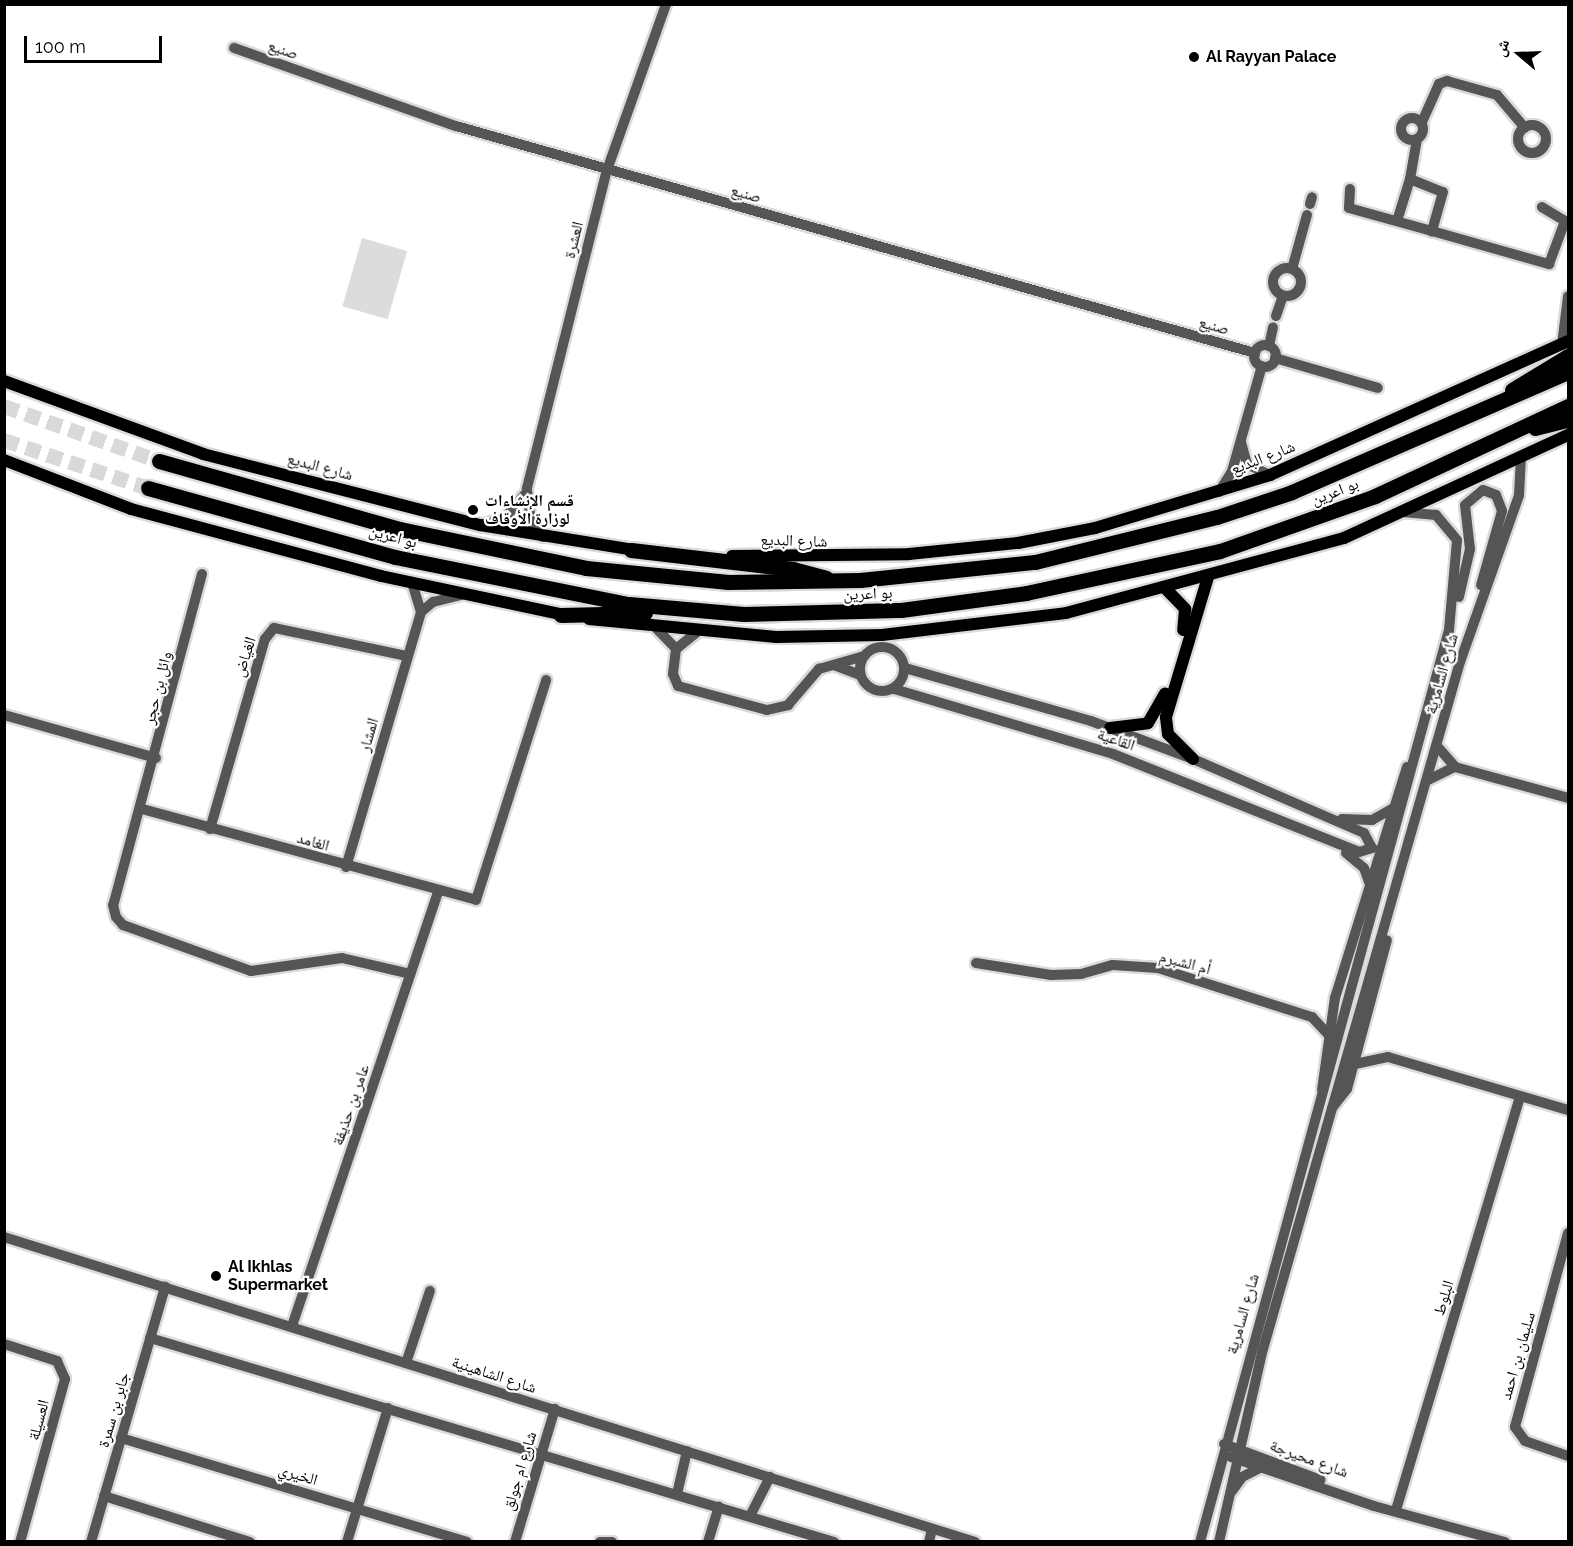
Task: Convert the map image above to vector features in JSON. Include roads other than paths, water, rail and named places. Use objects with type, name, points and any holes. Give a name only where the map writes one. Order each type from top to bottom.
[{"type":"highway","points":[[1492,406],[1566,347]]},
{"type":"highway","name":"بو اعرين","points":[[159,461],[509,554],[728,582],[834,582],[991,568],[1123,543],[1292,492],[1569,372]]},
{"type":"highway","name":"بو اعرين","points":[[148,488],[452,570],[691,612],[911,609],[1138,572],[1300,525],[1569,406]]},
{"type":"highway","points":[[1517,430],[1569,420]]},
{"type":"highway","points":[[631,550],[793,569],[834,582]]},
{"type":"highway","points":[[561,615],[691,612]]},
{"type":"main road","name":"شارع البديع","points":[[4,381],[203,454],[480,525],[545,539],[631,550],[841,559],[909,554],[1095,528],[1219,492],[1270,475],[1566,347]]},
{"type":"main road","points":[[4,390],[31,391]]},
{"type":"main road","points":[[4,460],[131,509],[462,595],[561,615],[657,629],[776,637],[980,626],[1166,589],[1305,552],[1400,513],[1569,435]]},
{"type":"main road","points":[[1193,759],[1168,734],[1166,717],[1208,577]]},
{"type":"main road","points":[[1110,728],[1143,725],[1162,703],[1186,615],[1181,602],[1166,589]]},
{"type":"street","name":"العشرة","points":[[545,539],[531,522],[527,488],[607,170],[666,4]]},
{"type":"street","name":"صنيع","points":[[234,48],[456,126],[1254,353]]},
{"type":"street","points":[[1397,221],[1410,179],[1422,122],[1437,88],[1447,81],[1501,98],[1525,128]]},
{"type":"street","points":[[1418,139],[1407,139],[1401,127],[1408,118],[1422,122]]},
{"type":"street","points":[[1410,179],[1443,191],[1432,231]]},
{"type":"street","points":[[1350,189],[1348,208],[1549,264],[1565,221],[1542,207]]},
{"type":"street","points":[[1307,215],[1292,269],[1301,287],[1283,296],[1269,345],[1275,358],[1378,388]]},
{"type":"street","points":[[1283,296],[1273,281],[1280,270],[1292,269]]},
{"type":"street","points":[[1566,347],[1569,296]]},
{"type":"street","points":[[1263,366],[1254,353],[1269,345]]},
{"type":"street","points":[[1219,492],[1241,439],[1263,366],[1275,358]]},
{"type":"street","points":[[1241,439],[1247,464],[1270,475]]},
{"type":"street","name":"شارع السامرية","points":[[1219,1542],[1237,1454],[1330,1110],[1481,594],[1519,495],[1521,456]]},
{"type":"street","name":"العشرة","points":[[480,525],[506,518],[527,488]]},
{"type":"street","points":[[1449,630],[1469,556],[1465,505],[1483,490],[1496,495],[1502,510],[1481,594]]},
{"type":"street","name":"شارع السامرية","points":[[1200,1542],[1223,1449],[1287,1216],[1323,1096],[1449,630],[1458,566],[1454,532],[1436,515],[1400,513]]},
{"type":"street","name":"وائل بن حجر","points":[[202,574],[156,758],[113,905],[123,925],[251,971],[342,958],[410,974]]},
{"type":"street","points":[[412,583],[421,612],[447,596],[462,595]]},
{"type":"street","name":"المشار","points":[[346,867],[421,612]]},
{"type":"street","name":"الغياض","points":[[210,828],[266,639],[274,628],[407,656]]},
{"type":"street","points":[[657,629],[676,650]]},
{"type":"street","points":[[697,632],[676,650],[673,674],[686,691],[767,710],[788,705],[809,677],[834,665],[889,648],[905,668],[894,689],[874,690],[860,675],[834,665]]},
{"type":"street","points":[[860,675],[864,656]]},
{"type":"street","name":"القاعية","points":[[894,689],[1113,754],[1322,839],[1363,853],[1372,844],[1368,835],[1193,759],[1110,728],[905,668]]},
{"type":"street","name":"شارع السامرية","points":[[1323,1096],[1328,1034],[1333,1009],[1439,668]]},
{"type":"street","name":"الغامد","points":[[142,809],[346,867],[476,900],[546,680]]},
{"type":"street","points":[[4,715],[156,758]]},
{"type":"street","points":[[1437,746],[1455,767],[1569,798]]},
{"type":"street","points":[[1428,780],[1455,767]]},
{"type":"street","name":"القاعية","points":[[1316,812],[1364,821],[1394,808]]},
{"type":"street","name":"القاعية","points":[[1322,839],[1356,859],[1371,889]]},
{"type":"street","name":"عامر بن حذيفة","points":[[292,1326],[438,892]]},
{"type":"street","name":"شارع السامرية","points":[[1330,1110],[1346,1093],[1365,1034],[1391,902]]},
{"type":"street","name":"أم الشبرم","points":[[976,963],[1051,975],[1081,974],[1113,965],[1158,968],[1312,1017],[1328,1034]]},
{"type":"street","points":[[1312,1017],[1333,1009]]},
{"type":"street","points":[[1365,1034],[1388,1057],[1569,1110]]},
{"type":"street","points":[[1356,1064],[1388,1057]]},
{"type":"street","name":"البلوط","points":[[1396,1510],[1520,1096]]},
{"type":"street","points":[[1287,1216],[1300,1219]]},
{"type":"street","name":"سليمان بن احمد","points":[[1569,1233],[1515,1427],[1526,1441],[1569,1456]]},
{"type":"street","name":"شارع الشاهينية","points":[[4,1237],[975,1542]]},
{"type":"street","name":"جابر بن سمرة","points":[[91,1542],[165,1287]]},
{"type":"street","points":[[406,1363],[430,1291]]},
{"type":"street","points":[[150,1338],[834,1542]]},
{"type":"street","name":"العسيلة","points":[[4,1344],[64,1368],[20,1542]]},
{"type":"street","points":[[347,1542],[388,1408]]},
{"type":"street","name":"شارع ام جولق","points":[[515,1542],[555,1409]]},
{"type":"street","points":[[1225,1517],[1238,1481],[1260,1462],[1245,1423]]},
{"type":"street","name":"الخيري","points":[[121,1438],[467,1542]]},
{"type":"street","name":"شارع محيرجة","points":[[1223,1449],[1396,1510],[1505,1542]]},
{"type":"street","points":[[676,1494],[687,1451]]},
{"type":"street","points":[[750,1516],[770,1477]]},
{"type":"street","points":[[104,1496],[250,1542]]},
{"type":"street","points":[[708,1542],[718,1507]]},
{"type":"street","points":[[929,1542],[932,1529]]},
{"type":"street","points":[[600,1542],[612,1542]]},
{"type":"tunnel","points":[[4,406],[159,461]]},
{"type":"tunnel","points":[[4,440],[148,488]]},
{"type":"place","name":"Al Rayyan Palace","points":[[1194,57]]},
{"type":"place","name":"قسم الإنشاءات لوزارة الأوقاف","points":[[473,510]]},
{"type":"place","name":"Al Ikhlas Supermarket","points":[[216,1276]]}]
